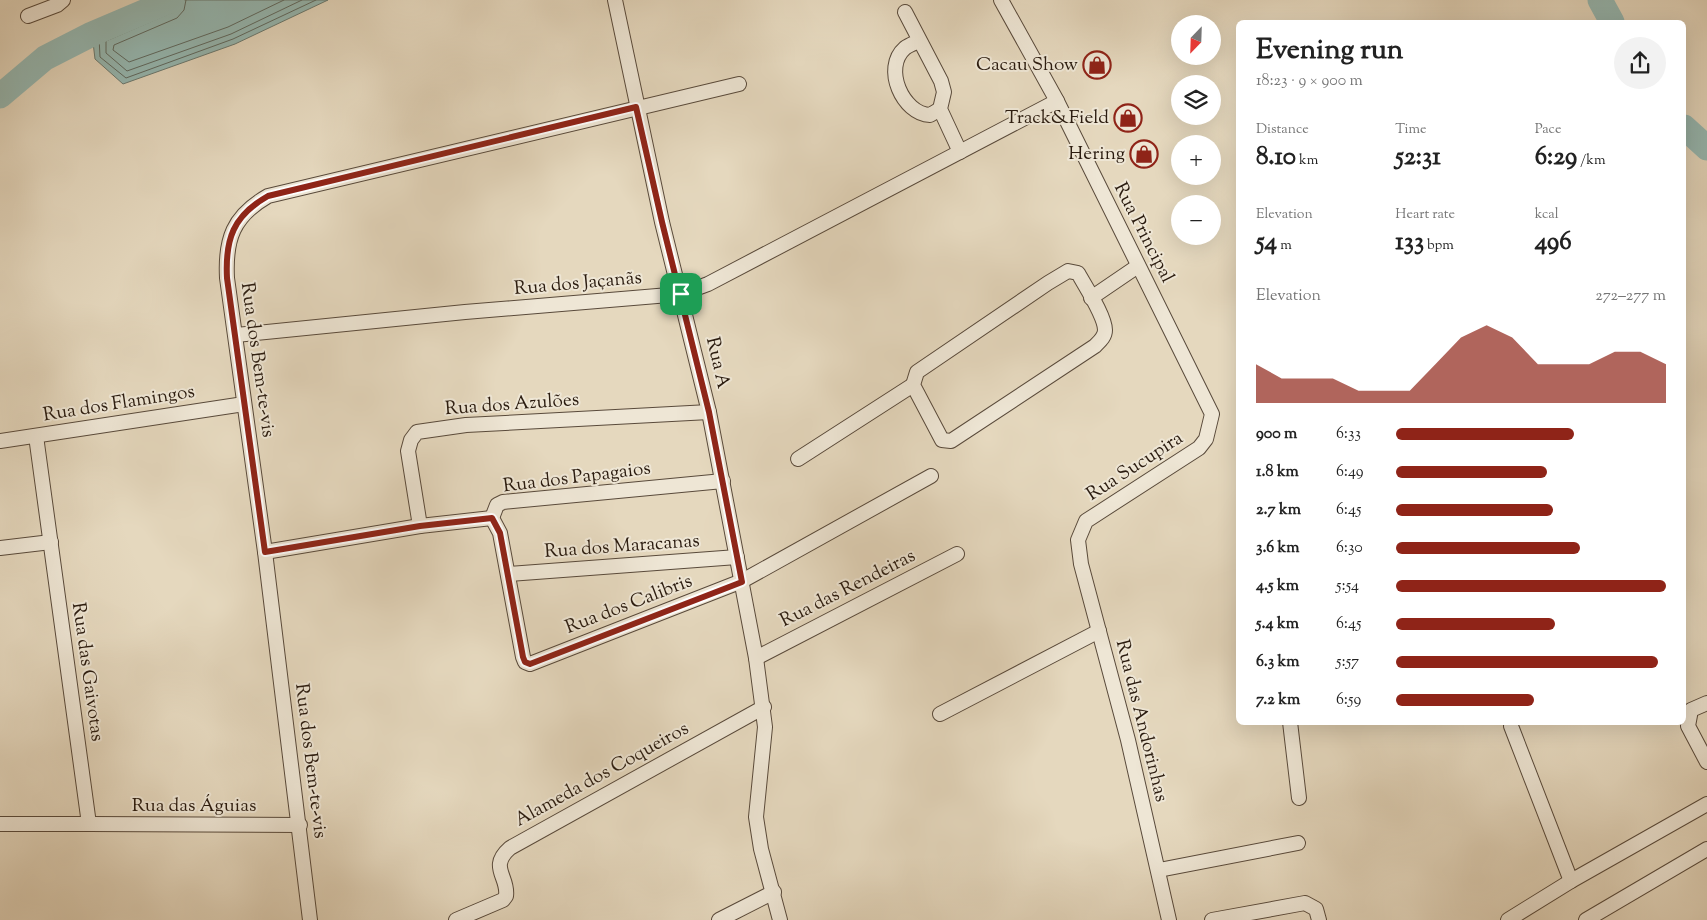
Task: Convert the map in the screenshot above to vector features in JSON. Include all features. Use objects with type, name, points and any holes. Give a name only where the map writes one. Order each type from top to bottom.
[{"type":"street","points":[[28,16],[57,5],[63,0]]},
{"type":"street","name":"Rua A","points":[[616,0],[636,107],[709,412],[756,658],[764,707],[765,727],[756,817],[761,849],[780,920]]},
{"type":"street","name":"Rua Principal","points":[[1001,0],[1057,101],[1208,403]]},
{"type":"street","points":[[905,12],[941,81],[944,92],[940,110],[960,152]]},
{"type":"street","points":[[919,41],[905,48],[900,56],[896,65],[898,85],[907,103],[914,111],[922,115],[930,115],[940,110]]},
{"type":"street","name":"Rua dos Bem-te-vis","points":[[310,920],[300,825],[265,552],[227,278],[230,236],[243,214],[254,204],[268,196],[739,84]]},
{"type":"street","name":"Rua dos Jaçanãs","points":[[236,335],[465,312],[681,294],[708,284],[1057,101]]},
{"type":"street","points":[[1091,298],[1138,266]]},
{"type":"street","points":[[798,459],[1063,273],[1068,271],[1078,273],[1105,331],[1103,337],[1095,346],[951,441],[946,441],[938,435],[915,378]]},
{"type":"street","name":"Rua Sucupira","points":[[1080,532],[1086,521],[1199,448],[1206,439],[1210,427],[1212,414],[1208,403]]},
{"type":"street","name":"Rua dos Flamingos","points":[[0,441],[244,404]]},
{"type":"street","name":"Rua dos Azulões","points":[[420,526],[408,451],[411,440],[417,432],[466,425],[709,412]]},
{"type":"street","name":"Rua das Gaivotas","points":[[36,436],[89,824]]},
{"type":"street","name":"Rua dos Calibris","points":[[509,574],[523,657],[525,662],[530,664],[742,582],[931,476]]},
{"type":"street","name":"Rua dos Papagaios","points":[[265,552],[420,526],[492,518],[497,504],[502,502],[723,481]]},
{"type":"street","points":[[492,518],[497,525],[509,574]]},
{"type":"street","name":"Rua das Andorinhas","points":[[1080,532],[1078,552],[1128,740],[1169,920]]},
{"type":"street","points":[[0,548],[51,542]]},
{"type":"street","name":"Rua das Rendeiras","points":[[756,658],[957,554]]},
{"type":"street","name":"Rua dos Maracanas","points":[[509,574],[737,557]]},
{"type":"street","points":[[940,714],[1099,632]]},
{"type":"street","points":[[1707,703],[1691,710],[1688,726],[1707,762]]},
{"type":"street","name":"Alameda dos Coqueiros","points":[[456,920],[503,900],[506,892],[501,878],[500,860],[503,854],[510,848],[764,707]]},
{"type":"street","points":[[1290,725],[1299,798]]},
{"type":"street","points":[[1511,726],[1571,881]]},
{"type":"street","points":[[1508,920],[1571,881],[1707,804]]},
{"type":"street","points":[[0,824],[89,824]]},
{"type":"street","name":"Rua das Águias","points":[[89,824],[300,825]]},
{"type":"street","points":[[1158,870],[1298,843]]},
{"type":"street","points":[[1586,920],[1707,849]]},
{"type":"street","points":[[719,920],[774,892]]},
{"type":"street","points":[[1212,920],[1305,903],[1316,909],[1319,920]]},
{"type":"water","points":[[172,0],[328,0],[235,44],[123,84],[95,59],[92,34]]},
{"type":"waterway","points":[[0,96],[45,58],[92,34],[172,0]]},
{"type":"waterway","points":[[1600,0],[1611,20]]},
{"type":"waterway","points":[[1686,129],[1707,148]]},
{"type":"place","name":"Cacau Show","points":[[1097,65]]},
{"type":"place","name":"Track&Field","points":[[1128,118]]},
{"type":"place","name":"Hering","points":[[1144,154]]},
{"type":"route","points":[[636,107],[662,222],[681,294],[709,412],[742,582],[530,664],[525,662],[523,657],[500,533],[492,518],[420,526],[265,552],[226,264],[230,236],[235,225],[254,204],[268,196],[636,107]]}]
